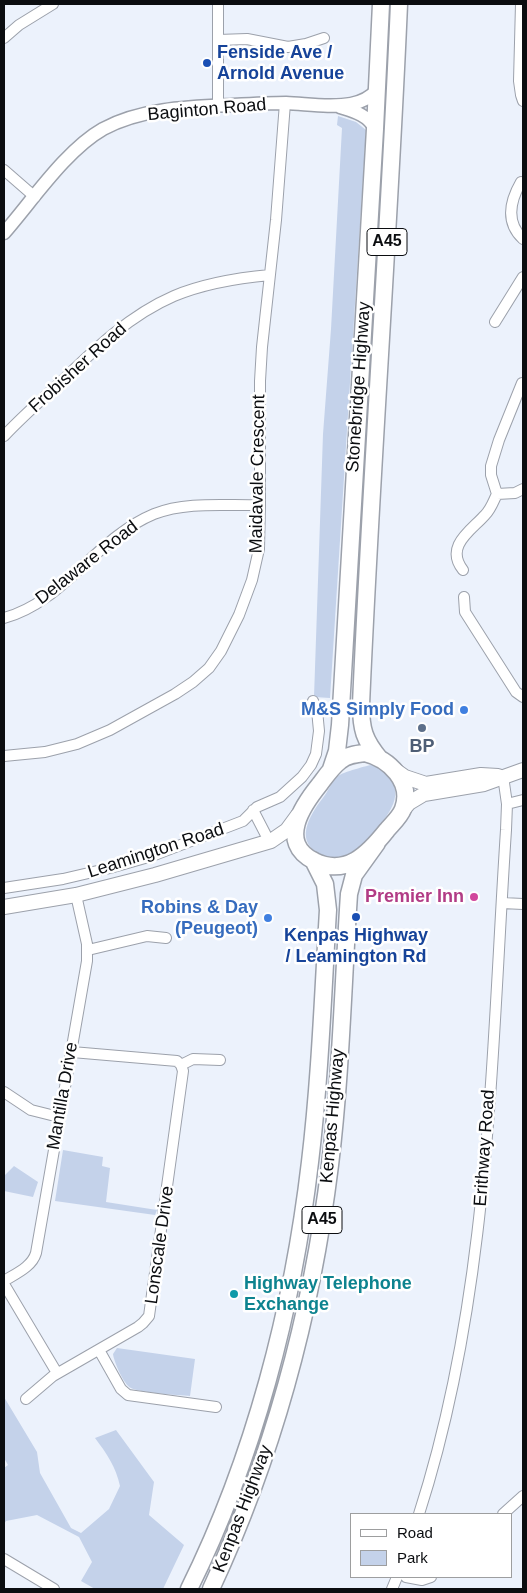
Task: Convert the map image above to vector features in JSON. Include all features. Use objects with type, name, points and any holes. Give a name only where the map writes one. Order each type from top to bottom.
[{"type":"highway","name":"Stonebridge Highway","points":[[331,769],[338,752],[340,725],[381,4]]},
{"type":"highway","name":"Stonebridge Highway","points":[[380,758],[371,748],[364,735],[361,705],[399,4]]},
{"type":"highway","points":[[365,753],[380,758],[394,770],[404,787],[405,802],[403,810],[377,843],[358,860],[350,864],[335,866],[328,866],[308,856],[296,838],[296,822],[299,814],[331,769],[344,758],[356,754],[365,753]]},
{"type":"highway","name":"Kenpas Highway","points":[[211,1589],[260,1470],[296,1346],[313,1273],[329,1174],[334,1126],[348,894],[354,875],[377,843]]},
{"type":"highway","name":"Kenpas Highway","points":[[189,1589],[227,1502],[256,1421],[273,1360],[292,1278],[303,1215],[316,1106],[328,910],[325,884],[319,870],[308,856]]},
{"type":"main road","points":[[394,770],[405,777],[426,784],[481,775],[503,776]]},
{"type":"main road","points":[[403,810],[424,794],[484,784],[523,770]]},
{"type":"main road","name":"Leamington Road","points":[[4,907],[76,895],[155,875],[270,841],[287,830],[299,814]]},
{"type":"main road","points":[[270,841],[286,844],[308,856]]},
{"type":"street","points":[[4,38],[19,25],[53,4]]},
{"type":"street","points":[[218,4],[218,106]]},
{"type":"street","points":[[521,4],[519,81],[523,101]]},
{"type":"street","points":[[218,40],[247,39],[288,47],[324,38]]},
{"type":"street","name":"Baginton Road","points":[[4,233],[70,155],[104,129],[131,118],[157,112],[218,106],[285,103],[338,106],[364,100],[377,90]]},
{"type":"street","name":"Maidavale Crescent","points":[[4,756],[45,752],[88,739],[110,730],[175,694],[202,675],[221,651],[250,587],[258,549],[262,347],[276,220],[285,103]]},
{"type":"street","name":"Baginton Road","points":[[338,106],[362,115],[372,123],[375,129]]},
{"type":"street","points":[[4,170],[34,197]]},
{"type":"street","points":[[521,182],[510,209],[514,226],[523,239]]},
{"type":"street","name":"Frobisher Road","points":[[4,436],[104,342],[134,318],[174,296],[203,286],[236,278],[270,275]]},
{"type":"street","points":[[495,322],[523,277]]},
{"type":"street","points":[[463,570],[457,557],[460,542],[467,531],[487,513],[497,494],[491,474],[492,461],[522,383]]},
{"type":"street","points":[[497,494],[515,493],[523,489]]},
{"type":"street","name":"Delaware Road","points":[[4,618],[41,602],[124,530],[156,513],[186,506],[260,504]]},
{"type":"street","points":[[464,597],[465,612],[516,692],[523,697]]},
{"type":"street","name":"Leamington Road","points":[[4,888],[63,879],[110,868],[152,856],[242,821],[253,810],[280,797],[302,778],[312,765],[316,754],[319,731],[314,701]]},
{"type":"street","name":"Erithway Road","points":[[419,1513],[446,1416],[473,1272],[482,1192],[502,903],[507,804],[503,776]]},
{"type":"street","points":[[507,804],[523,800]]},
{"type":"street","points":[[253,810],[270,841]]},
{"type":"street","name":"Mantilla Drive","points":[[4,1282],[34,1259],[87,960],[88,950],[76,895]]},
{"type":"street","points":[[502,903],[523,904]]},
{"type":"street","points":[[88,950],[147,936],[166,938]]},
{"type":"street","points":[[72,1052],[177,1060],[181,1065],[193,1059],[220,1060]]},
{"type":"street","name":"Lonscale Drive","points":[[26,1399],[48,1379],[143,1323],[149,1316],[183,1072],[181,1065]]},
{"type":"street","points":[[4,1092],[30,1110],[59,1117]]},
{"type":"street","points":[[4,1282],[57,1373]]},
{"type":"street","points":[[99,1350],[122,1389],[128,1395],[216,1407]]},
{"type":"street","points":[[504,1513],[523,1496]]},
{"type":"street","points":[[4,1559],[42,1587],[54,1589]]},
{"type":"street","points":[[411,1578],[422,1580],[428,1578]]},
{"type":"street","points":[[417,1589],[430,1578]]},
{"type":"green space","points":[[338,116],[356,122],[366,130],[330,698],[314,697],[323,434],[342,128],[337,125]]},
{"type":"green space","points":[[374,764],[391,780],[395,788],[393,804],[389,812],[359,850],[339,857],[319,854],[311,848],[307,841],[306,833],[307,825],[315,809],[338,776]]},
{"type":"green space","points":[[63,1150],[103,1157],[102,1166],[110,1168],[106,1202],[157,1210],[155,1215],[55,1201]]},
{"type":"green space","points":[[14,1166],[38,1182],[33,1197],[4,1191],[4,1176]]},
{"type":"green space","points":[[117,1348],[195,1359],[190,1396],[131,1388],[122,1378],[115,1362],[113,1354]]},
{"type":"green space","points":[[4,1397],[37,1452],[40,1473],[71,1528],[81,1533],[109,1509],[120,1486],[110,1461],[95,1438],[116,1430],[154,1482],[149,1515],[184,1545],[163,1589],[95,1589],[81,1581],[92,1562],[79,1537],[37,1515],[6,1521],[4,1524],[4,1468],[8,1465],[4,1458]]},
{"type":"place","name":"Fenside Ave / Arnold Avenue","points":[[207,63]]},
{"type":"place","name":"M&S Simply Food","points":[[464,710]]},
{"type":"place","name":"BP","points":[[422,728]]},
{"type":"place","name":"Premier Inn","points":[[474,897]]},
{"type":"place","name":"Kenpas Highway / Leamington Rd","points":[[356,917]]},
{"type":"place","name":"Robins & Day (Peugeot)","points":[[268,918]]},
{"type":"place","name":"Highway Telephone Exchange","points":[[234,1294]]}]
